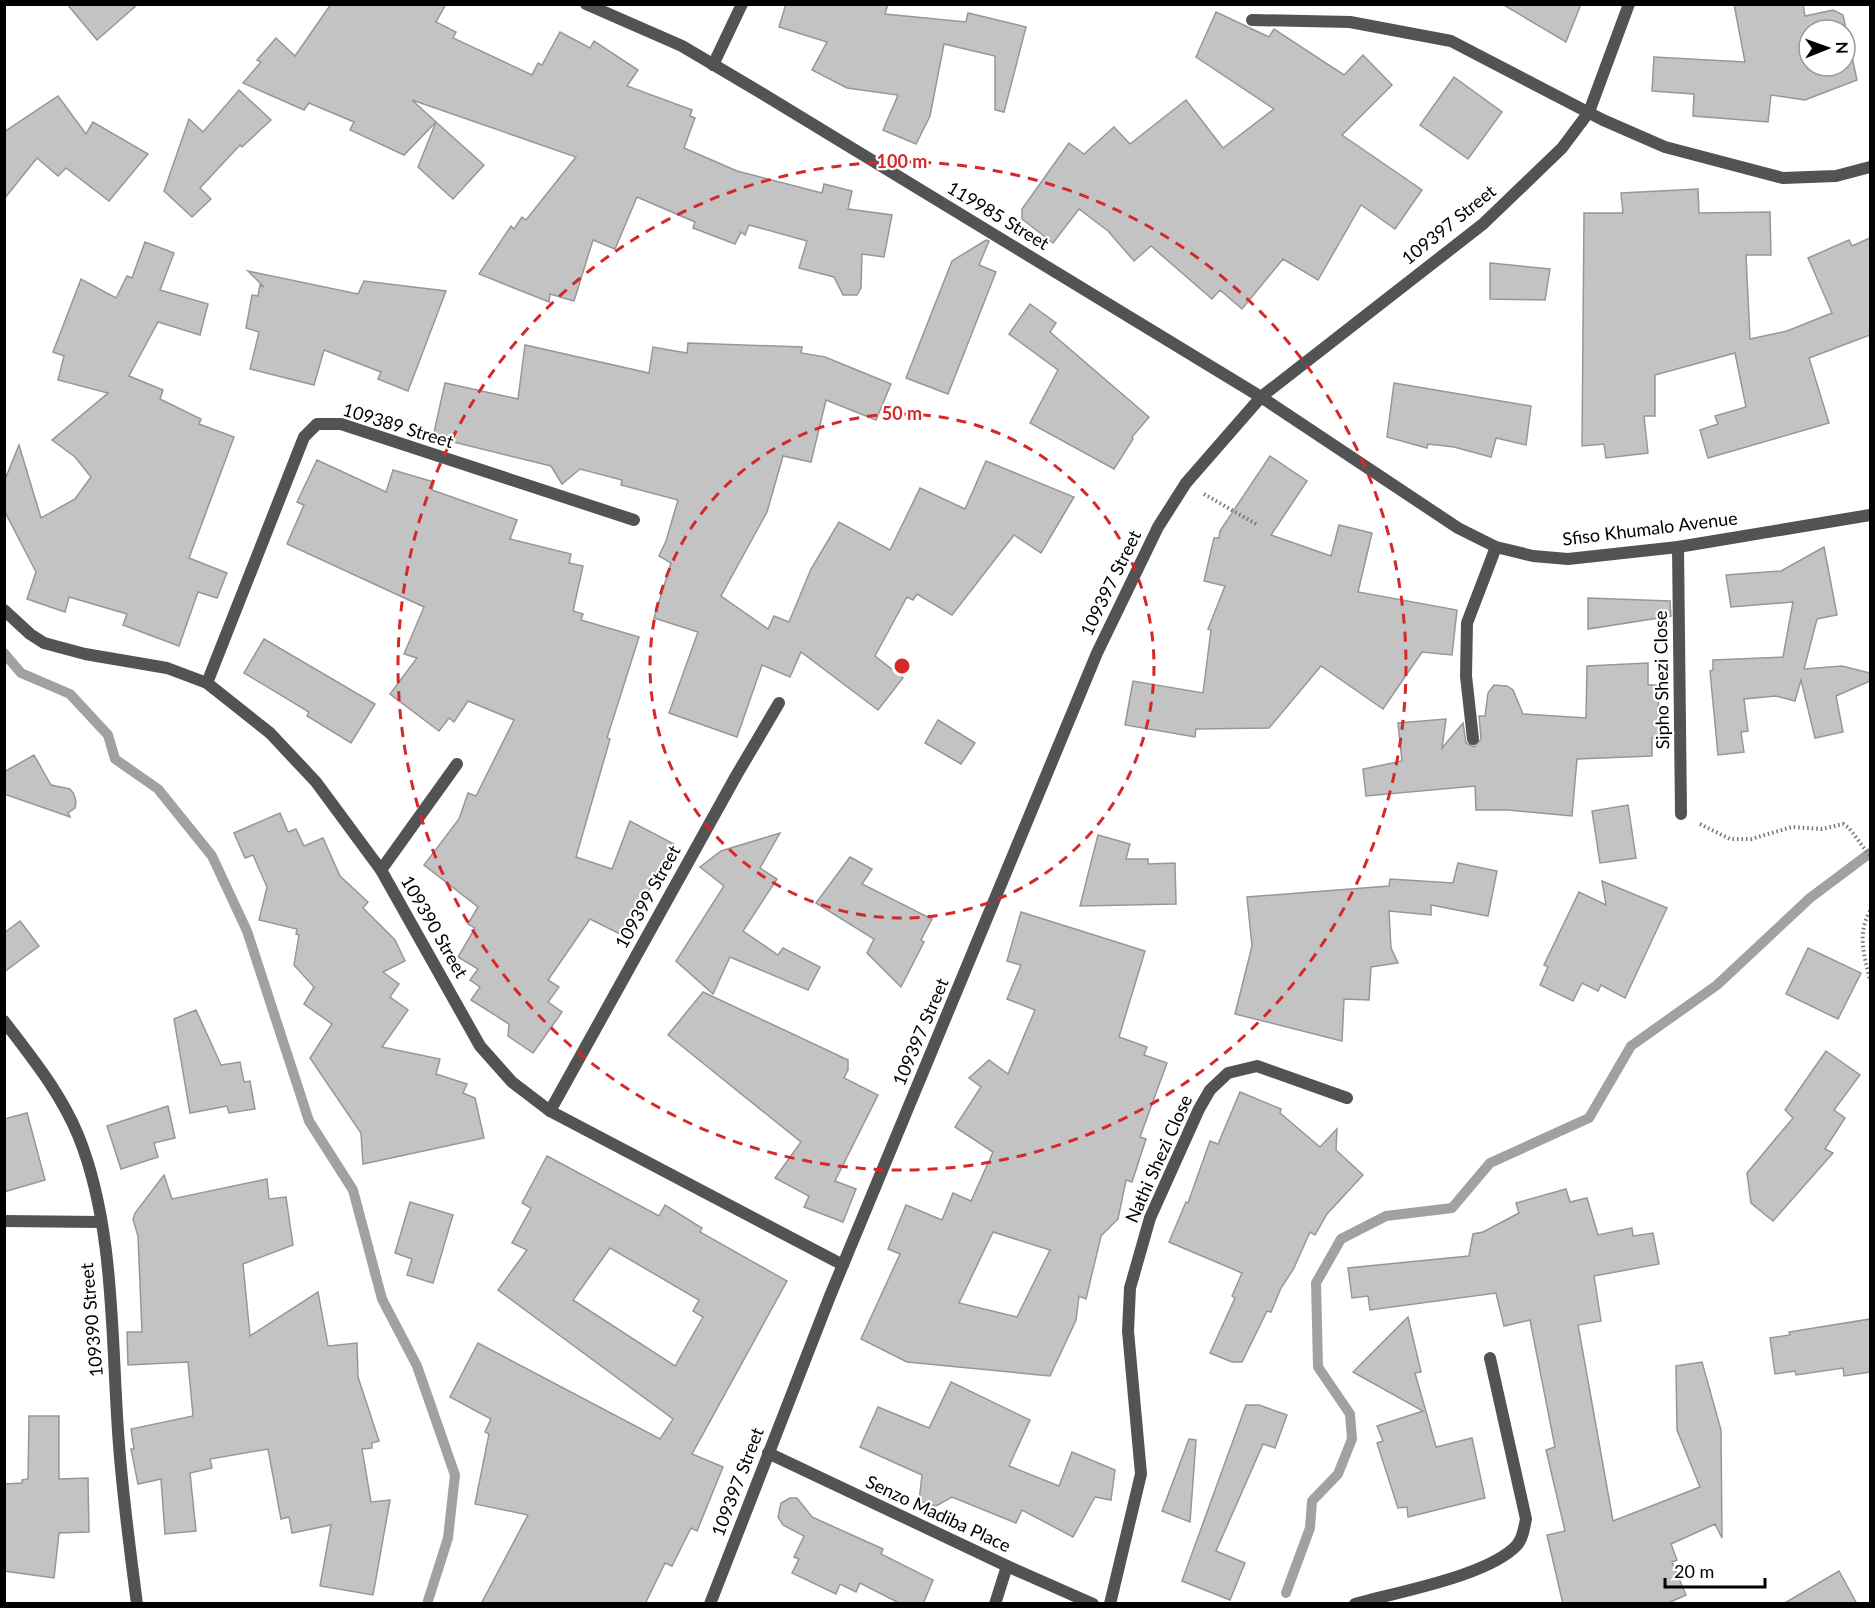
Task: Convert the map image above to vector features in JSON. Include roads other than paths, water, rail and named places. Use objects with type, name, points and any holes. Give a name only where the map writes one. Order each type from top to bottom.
[{"type":"street","name":"119985 Street","points":[[586,4],[644,28],[713,65],[1261,397]]},
{"type":"street","points":[[713,65],[742,4]]},
{"type":"street","name":"109397 Street","points":[[710,1604],[843,1265],[1097,653],[1158,527],[1185,483],[1261,397],[1483,224],[1562,148],[1589,112],[1629,4]]},
{"type":"street","points":[[1252,20],[1350,22],[1451,41],[1589,112],[1665,147],[1783,178],[1836,176],[1870,167]]},
{"type":"street","name":"Sfiso Khumalo Avenue","points":[[1261,397],[1458,528],[1496,547],[1533,556],[1568,559],[1678,547],[1870,515]]},
{"type":"street","name":"109389 Street","points":[[207,682],[304,437],[317,424],[341,424],[634,520]]},
{"type":"street","points":[[1473,740],[1466,676],[1467,623],[1496,547]]},
{"type":"street","name":"Sipho Shezi Close","points":[[1678,547],[1681,814]]},
{"type":"street","name":"109390 Street","points":[[4,610],[30,634],[44,643],[85,654],[167,668],[207,682],[270,733],[316,782],[381,870],[480,1046],[512,1082],[550,1111],[843,1265]]},
{"type":"street","name":"109399 Street","points":[[550,1111],[779,703]]},
{"type":"street","points":[[381,870],[457,764]]},
{"type":"street","name":"109390 Street","points":[[4,1021],[60,1098],[78,1136],[94,1184],[110,1300],[119,1447],[137,1604]]},
{"type":"street","name":"Nathi Shezi Close","points":[[1110,1604],[1128,1539],[1141,1474],[1128,1331],[1130,1288],[1150,1218],[1199,1109],[1209,1090],[1228,1073],[1257,1066],[1347,1098]]},
{"type":"street","points":[[4,1221],[100,1222]]},
{"type":"street","points":[[1355,1604],[1462,1575],[1500,1558],[1521,1540],[1526,1519],[1490,1358]]},
{"type":"street","name":"Senzo Madiba Place","points":[[768,1453],[1093,1604]]},
{"type":"street","points":[[995,1604],[1007,1566]]},
{"type":"waterway","points":[[4,653],[21,673],[70,694],[108,735],[115,759],[158,789],[212,856],[247,931],[309,1121],[353,1190],[382,1299],[417,1366],[455,1475],[448,1538],[427,1604]]},
{"type":"waterway","points":[[1286,1593],[1310,1528],[1312,1501],[1338,1474],[1352,1439],[1350,1414],[1318,1367],[1316,1283],[1341,1239],[1386,1216],[1452,1208],[1490,1163],[1589,1118],[1631,1046],[1717,985],[1810,898],[1870,853]]}]
